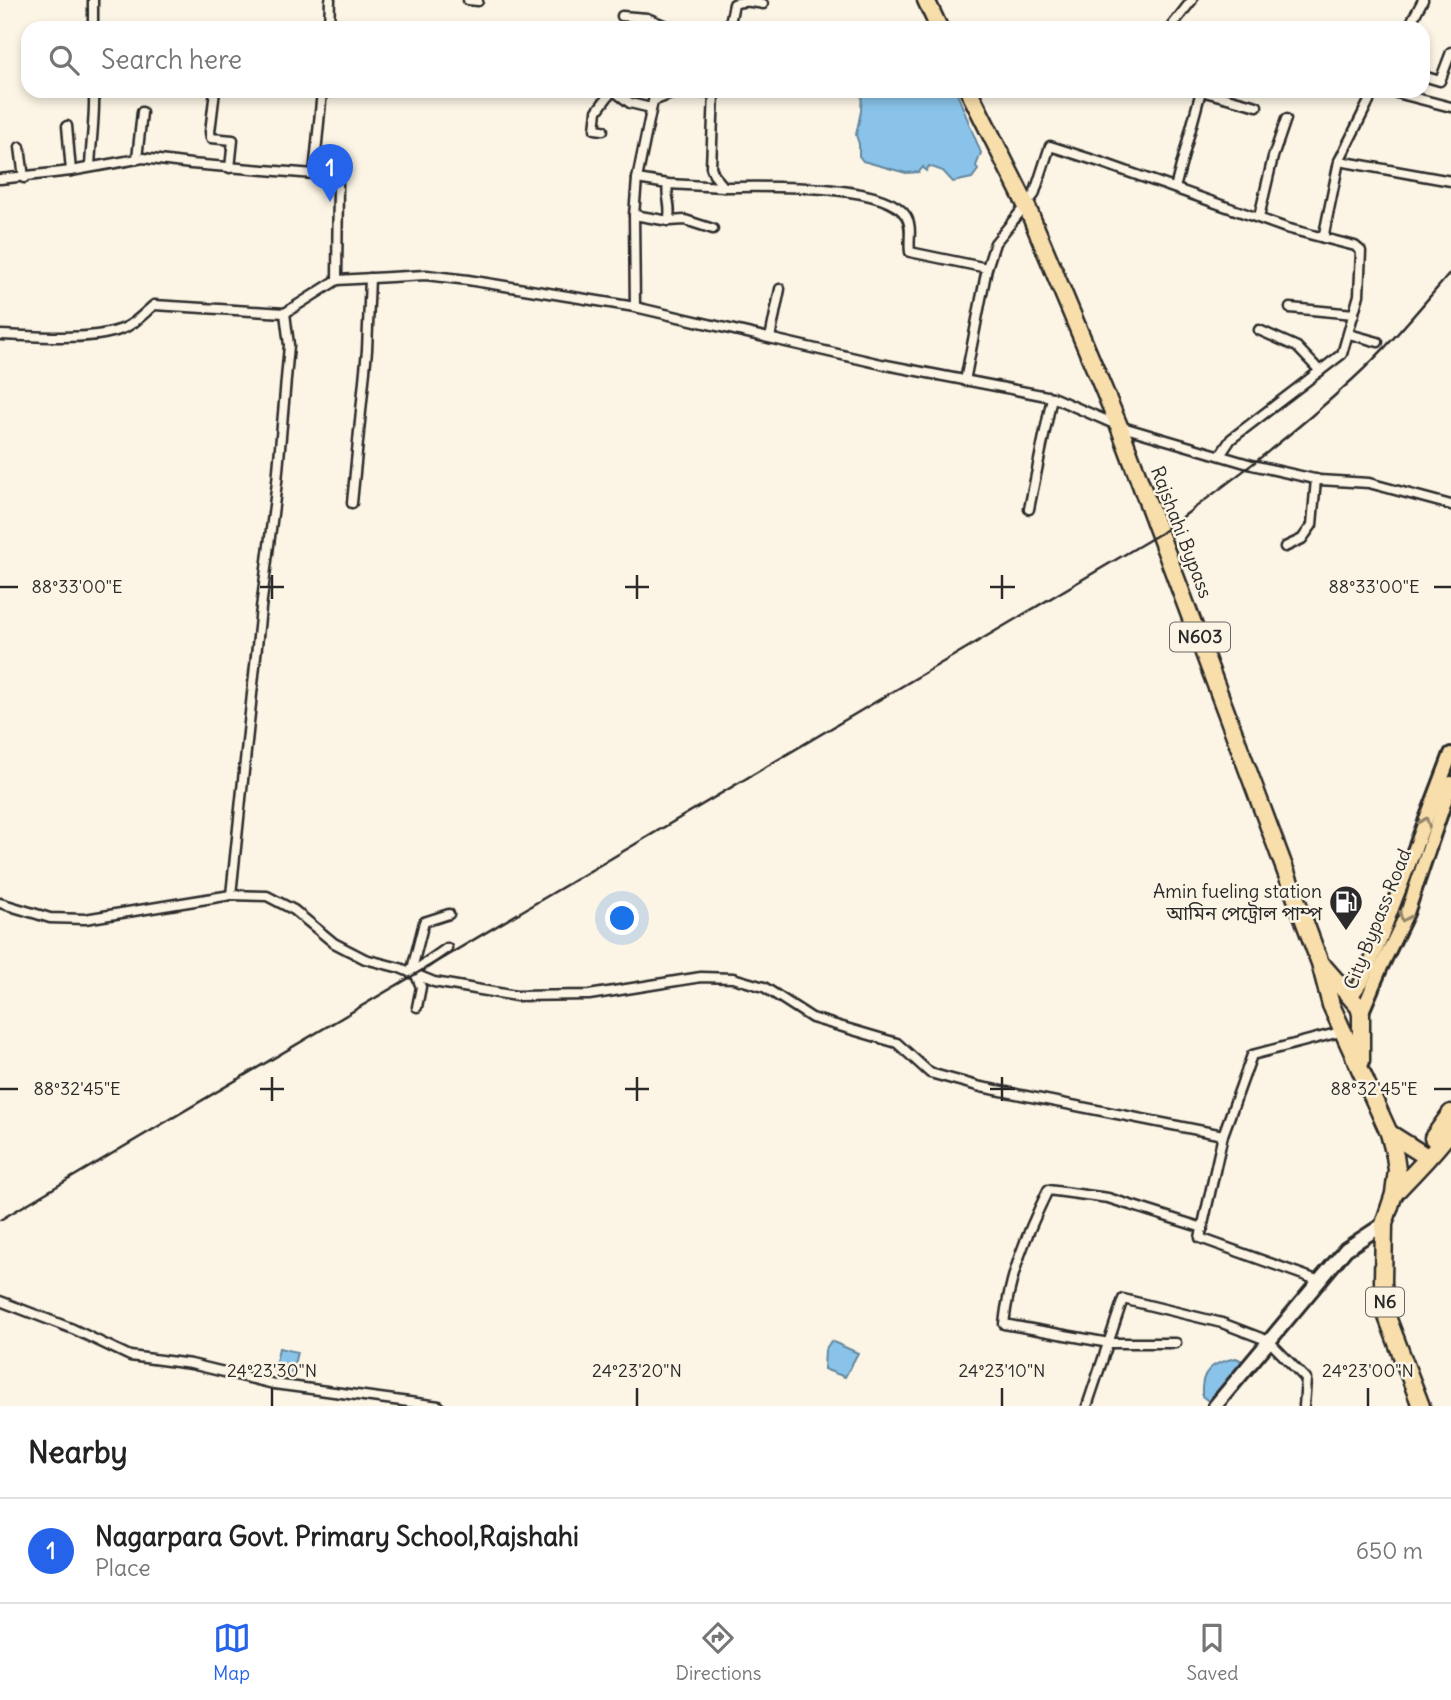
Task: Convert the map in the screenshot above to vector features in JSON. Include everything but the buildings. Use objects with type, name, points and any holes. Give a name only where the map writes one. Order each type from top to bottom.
[{"type":"highway","points":[[926,0],[936,21]]},
{"type":"highway","name":"Rajshahi Bypass","points":[[973,98],[1027,207],[1119,426],[1320,962],[1331,1005],[1389,1133],[1396,1170],[1394,1194]]},
{"type":"highway","points":[[1320,962],[1359,1007],[1361,1014]]},
{"type":"highway","points":[[1331,1005],[1351,997]]},
{"type":"highway","name":"City Bypass Road","points":[[1361,1014],[1362,1073]]},
{"type":"highway","name":"N6","points":[[1427,1157],[1428,1145],[1451,1113]]},
{"type":"highway","name":"N6","points":[[1421,1406],[1386,1314],[1382,1282],[1384,1224],[1394,1194],[1427,1157],[1436,1151],[1451,1130]]},
{"type":"highway","points":[[1389,1133],[1427,1157]]},
{"type":"main road","points":[[1351,997],[1362,981],[1378,945],[1451,754]]},
{"type":"main road","name":"City Bypass Road","points":[[1361,1014],[1407,914],[1451,783]]},
{"type":"street","points":[[93,0],[93,21]]},
{"type":"street","points":[[328,21],[330,0]]},
{"type":"street","points":[[468,0],[478,1]]},
{"type":"street","points":[[1176,21],[1192,0]]},
{"type":"street","points":[[1412,21],[1423,0]]},
{"type":"street","points":[[730,21],[734,4],[739,1],[763,4]]},
{"type":"street","points":[[622,16],[654,21]]},
{"type":"street","points":[[1430,78],[1440,81],[1451,52]]},
{"type":"street","points":[[90,167],[94,98]]},
{"type":"street","points":[[214,98],[211,138],[233,140],[230,168]]},
{"type":"street","points":[[314,174],[321,98]]},
{"type":"street","points":[[603,130],[595,128],[597,111],[607,98]]},
{"type":"street","points":[[623,98],[630,103],[651,108]]},
{"type":"street","points":[[635,307],[634,215],[637,179],[653,101],[661,98]]},
{"type":"street","points":[[714,98],[711,167],[713,175],[724,187]]},
{"type":"street","points":[[1175,188],[1199,98]]},
{"type":"street","points":[[1228,98],[1258,106]]},
{"type":"street","points":[[1324,237],[1339,161],[1370,98]]},
{"type":"street","points":[[1416,98],[1451,107]]},
{"type":"street","points":[[137,159],[142,112]]},
{"type":"street","points":[[1259,217],[1273,157],[1286,119]]},
{"type":"street","points":[[67,126],[71,171]]},
{"type":"street","points":[[965,381],[987,268],[995,243],[1027,207],[1034,195],[1050,146],[1286,228],[1358,247],[1361,251],[1360,288],[1342,354],[1231,439],[1221,454]]},
{"type":"street","points":[[20,147],[24,178]]},
{"type":"street","points":[[0,179],[24,178],[137,159],[314,174],[338,181],[337,280]]},
{"type":"street","points":[[1339,161],[1451,181]]},
{"type":"street","points":[[637,179],[668,184],[724,187],[811,187],[868,195],[905,214],[910,228],[910,252],[987,268]]},
{"type":"street","points":[[668,184],[666,194],[671,208],[668,221]]},
{"type":"street","points":[[634,215],[668,221],[685,220],[713,229]]},
{"type":"street","points":[[0,335],[66,336],[118,331],[130,326],[154,305],[285,313],[337,280],[426,275],[635,307],[965,381],[1052,397],[1119,426],[1252,465],[1316,479],[1369,483],[1451,505]]},
{"type":"street","points":[[352,503],[367,350],[370,278]]},
{"type":"street","points":[[770,338],[780,289]]},
{"type":"street","points":[[1290,308],[1354,314]]},
{"type":"street","points":[[232,895],[261,608],[277,482],[289,345],[285,313]]},
{"type":"street","points":[[1259,330],[1297,347],[1320,371]]},
{"type":"street","points":[[1349,334],[1378,342]]},
{"type":"street","points":[[1029,509],[1052,397]]},
{"type":"street","points":[[1285,547],[1302,539],[1312,525],[1316,479]]},
{"type":"street","points":[[0,903],[50,918],[77,920],[232,895],[267,896],[294,909],[334,943],[365,959],[434,982],[516,996],[589,995],[701,976],[733,978],[764,986],[812,1018],[897,1043],[930,1073],[981,1087],[1223,1135]]},
{"type":"street","points":[[417,1007],[421,986],[413,974],[424,922],[449,914]]},
{"type":"street","points":[[413,974],[447,948]]},
{"type":"street","points":[[1320,1281],[1200,1238],[1223,1135],[1252,1055],[1344,1031]]},
{"type":"street","points":[[1175,1343],[1109,1343],[1004,1324],[1006,1300],[1025,1235],[1048,1190],[1108,1198],[1202,1228]]},
{"type":"street","points":[[1214,1406],[1346,1249],[1384,1224]]},
{"type":"street","points":[[1087,1406],[1123,1299],[1222,1323],[1269,1341],[1306,1379],[1304,1406]]},
{"type":"street","points":[[0,1301],[73,1329],[130,1356],[191,1364],[274,1384],[439,1406]]},
{"type":"water","points":[[862,98],[959,98],[981,153],[976,166],[978,170],[972,178],[953,182],[943,171],[929,166],[926,171],[923,167],[919,172],[906,173],[863,161],[859,156],[856,135]]},
{"type":"water","points":[[831,1341],[858,1353],[845,1377],[824,1369],[825,1350]]},
{"type":"water","points":[[279,1348],[297,1352],[292,1373],[274,1371]]},
{"type":"water","points":[[1236,1358],[1247,1363],[1212,1404],[1202,1396],[1206,1374],[1214,1365]]},
{"type":"railway","points":[[0,1220],[1161,533],[1259,459],[1330,400],[1404,327],[1451,272]]},
{"type":"place","name":"Nagarpara Govt. Primary School,Rajshahi","points":[[330,202]]},
{"type":"place","name":"Amin fueling station আমিন পেট্রোল পাম্প","points":[[1346,932]]}]
